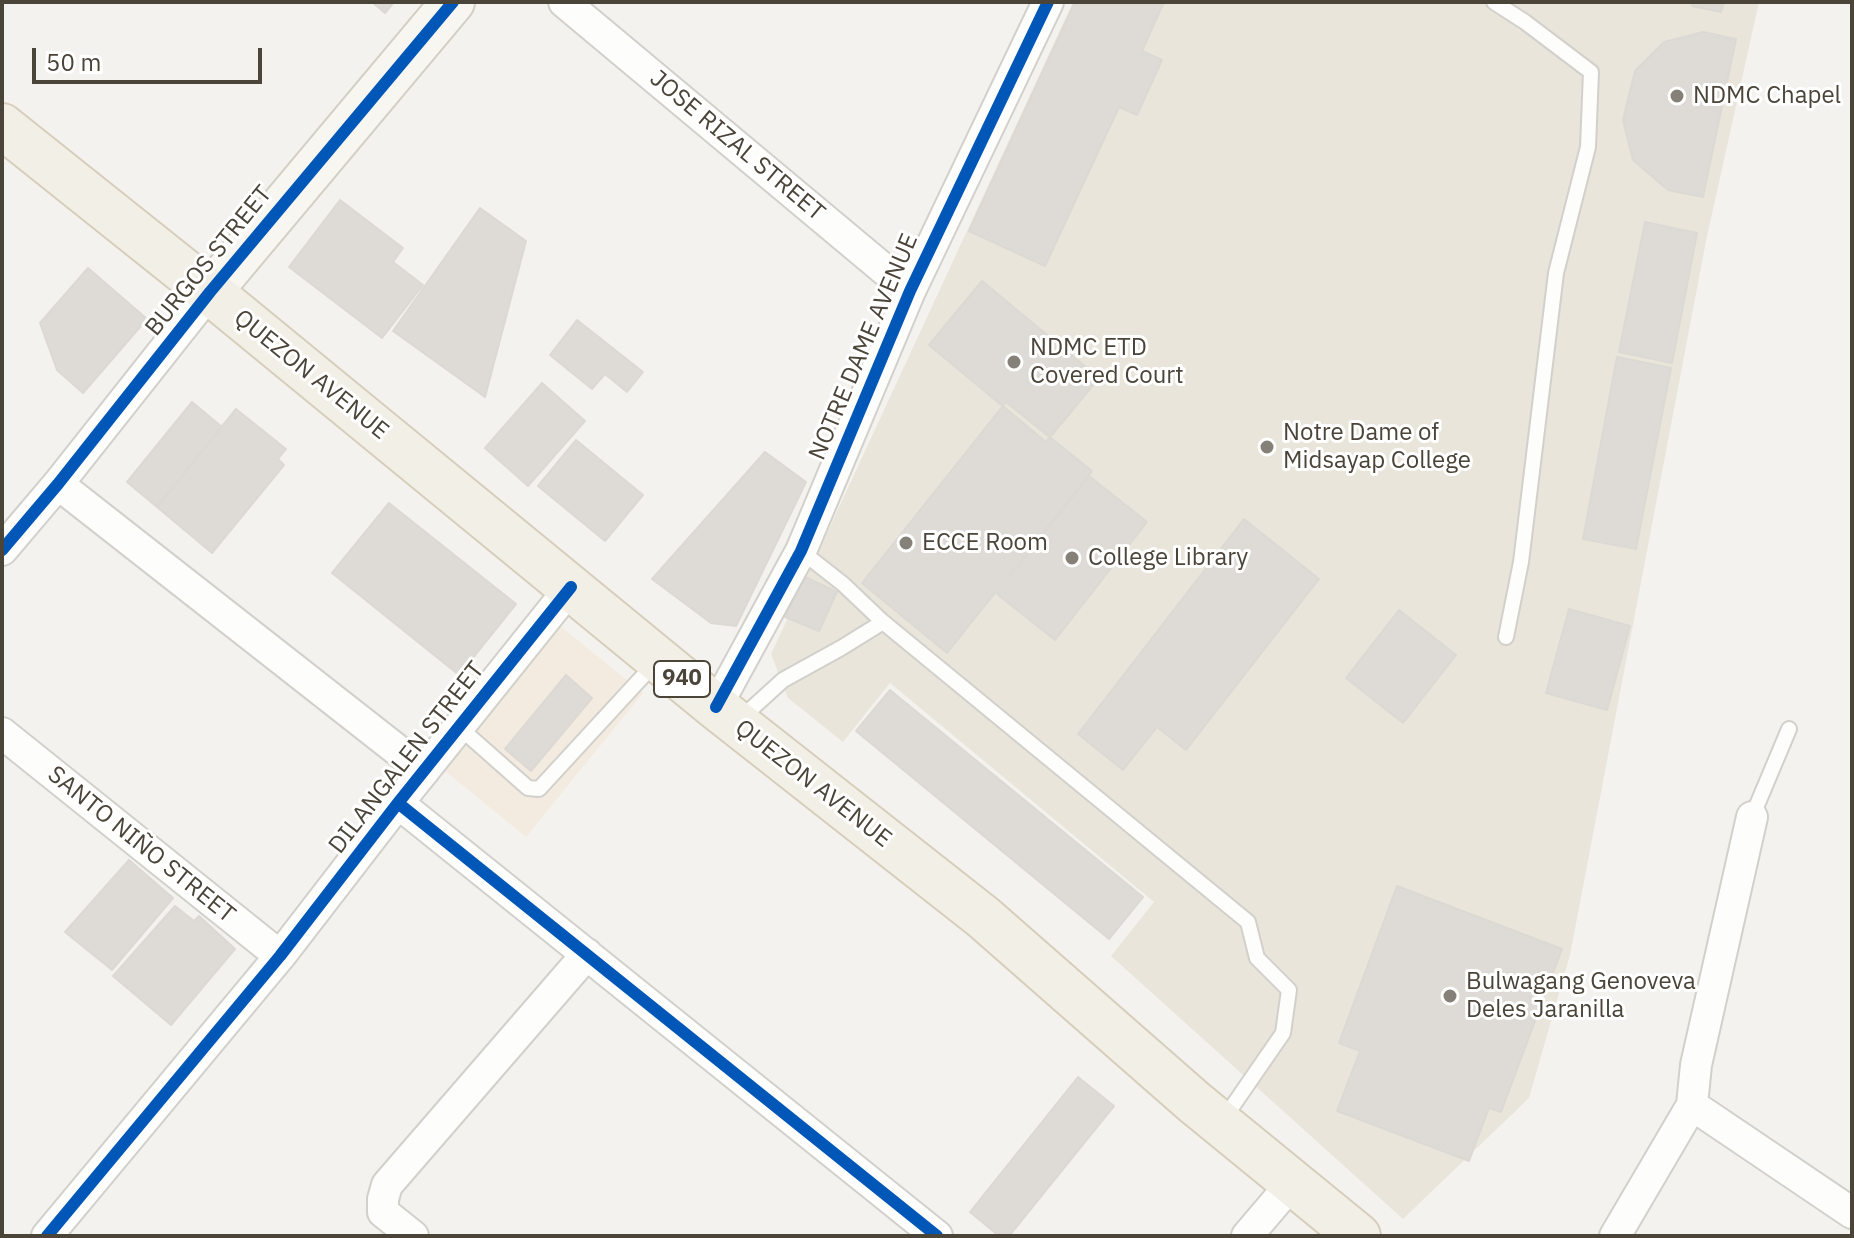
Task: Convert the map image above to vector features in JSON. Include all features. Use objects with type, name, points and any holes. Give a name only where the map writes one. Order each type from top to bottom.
[{"type":"main road","name":"QUEZON AVENUE","points":[[2,126],[210,292],[726,715],[983,917],[1221,1123],[1358,1236]]},
{"type":"street","name":"BURGOS STREET","points":[[2,550],[210,292],[453,2]]},
{"type":"street","name":"JOSE RIZAL STREET","points":[[564,2],[910,291]]},
{"type":"street","name":"NOTRE DAME AVENUE","points":[[726,715],[801,551],[910,291],[1048,2]]},
{"type":"street","points":[[58,484],[424,771]]},
{"type":"street","name":"DILANGALEN STREET","points":[[47,1236],[280,956],[571,587]]},
{"type":"street","name":"SANTO NIÑO STREET","points":[[2,733],[280,956]]},
{"type":"street","points":[[398,803],[937,1236]]},
{"type":"street","points":[[1615,1236],[1692,1105],[1696,1065],[1752,817]]},
{"type":"street","points":[[413,1236],[383,1212],[387,1185],[587,954]]},
{"type":"street","points":[[1692,1105],[1852,1213]]},
{"type":"street","points":[[1247,1236],[1293,1182]]},
{"type":"lane","points":[[1494,2],[1591,72],[1588,147],[1556,273],[1521,562],[1506,637]]},
{"type":"lane","points":[[801,551],[1248,922],[1257,958],[1289,990],[1283,1033],[1221,1123]]},
{"type":"lane","points":[[726,715],[883,622]]},
{"type":"lane","points":[[459,727],[528,788],[539,789],[659,659]]},
{"type":"lane","points":[[1752,817],[1789,729]]},
{"type":"shaded area","name":"Notre Dame of Midsayap College","points":[[1073,2],[1759,2],[1706,241],[1570,955],[1529,1098],[1403,1219],[1111,956],[1154,902],[890,683],[843,742],[788,698],[771,654]]},
{"type":"shaded area","points":[[554,621],[643,693],[526,837],[439,766]]},
{"type":"building","points":[[372,2],[394,2],[385,13]]},
{"type":"building","points":[[1075,2],[1164,2],[1142,51],[1162,60],[1137,115],[1119,107],[1045,266],[969,231]]},
{"type":"building","points":[[1693,2],[1724,2],[1721,12],[1692,6]]},
{"type":"building","name":"NDMC Chapel","points":[[1703,32],[1736,39],[1703,197],[1668,190],[1633,160],[1623,120],[1635,71],[1664,42]]},
{"type":"building","points":[[340,200],[403,248],[393,262],[423,285],[382,338],[289,267]]},
{"type":"building","points":[[480,208],[526,241],[485,397],[393,331]]},
{"type":"building","points":[[1645,222],[1697,233],[1672,363],[1619,352]]},
{"type":"building","points":[[88,268],[147,319],[83,393],[57,370],[40,323]]},
{"type":"building","name":"NDMC ETD Covered Court","points":[[982,281],[1099,378],[1046,442],[929,345]]},
{"type":"building","points":[[577,320],[643,372],[627,392],[605,374],[592,389],[550,355]]},
{"type":"building","points":[[1617,357],[1671,368],[1636,549],[1583,539]]},
{"type":"building","points":[[542,383],[585,421],[528,486],[485,448]]},
{"type":"building","points":[[192,402],[222,427],[157,507],[127,482]]},
{"type":"building","points":[[1006,402],[1092,471],[947,653],[862,583]]},
{"type":"building","points":[[236,409],[286,449],[278,459],[284,465],[212,553],[157,507]]},
{"type":"building","points":[[576,440],[643,495],[605,541],[538,486]]},
{"type":"building","points":[[765,452],[806,482],[736,626],[711,623],[652,579]]},
{"type":"building","name":"College Library","points":[[1089,476],[1147,522],[1055,640],[997,594]]},
{"type":"building","points":[[389,503],[516,604],[459,675],[332,573]]},
{"type":"building","points":[[1244,519],[1319,579],[1186,750],[1157,727],[1123,770],[1078,734]]},
{"type":"building","points":[[803,576],[837,592],[819,631],[785,617]]},
{"type":"building","points":[[1569,609],[1630,626],[1607,710],[1546,693]]},
{"type":"building","points":[[1399,610],[1456,655],[1403,723],[1346,678]]},
{"type":"building","points":[[566,675],[592,698],[531,771],[505,749]]},
{"type":"building","points":[[890,690],[1143,897],[1109,939],[856,731]]},
{"type":"building","points":[[129,860],[173,898],[112,970],[65,932]]},
{"type":"building","name":"Bulwagang Genoveva Deles Jaranilla","points":[[1397,886],[1562,949],[1501,1112],[1489,1108],[1469,1161],[1337,1111],[1360,1051],[1339,1043]]},
{"type":"building","points":[[175,906],[194,921],[199,916],[235,949],[171,1025],[113,976]]},
{"type":"building","points":[[1078,1077],[1114,1106],[1009,1236],[999,1236],[970,1212]]},
{"type":"cycle path","points":[[2,550],[210,292],[453,2]]},
{"type":"cycle path","points":[[716,707],[801,551],[910,291],[1048,2]]},
{"type":"cycle path","points":[[47,1236],[280,956],[571,587]]},
{"type":"cycle path","points":[[398,803],[937,1236]]},
{"type":"place","name":"NDMC Chapel","points":[[1677,96]]},
{"type":"place","name":"NDMC ETD Covered Court","points":[[1014,362]]},
{"type":"place","name":"Notre Dame of Midsayap College","points":[[1267,447]]},
{"type":"place","name":"ECCE Room","points":[[906,543]]},
{"type":"place","name":"College Library","points":[[1072,558]]},
{"type":"place","name":"Bulwagang Genoveva Deles Jaranilla","points":[[1450,996]]}]
